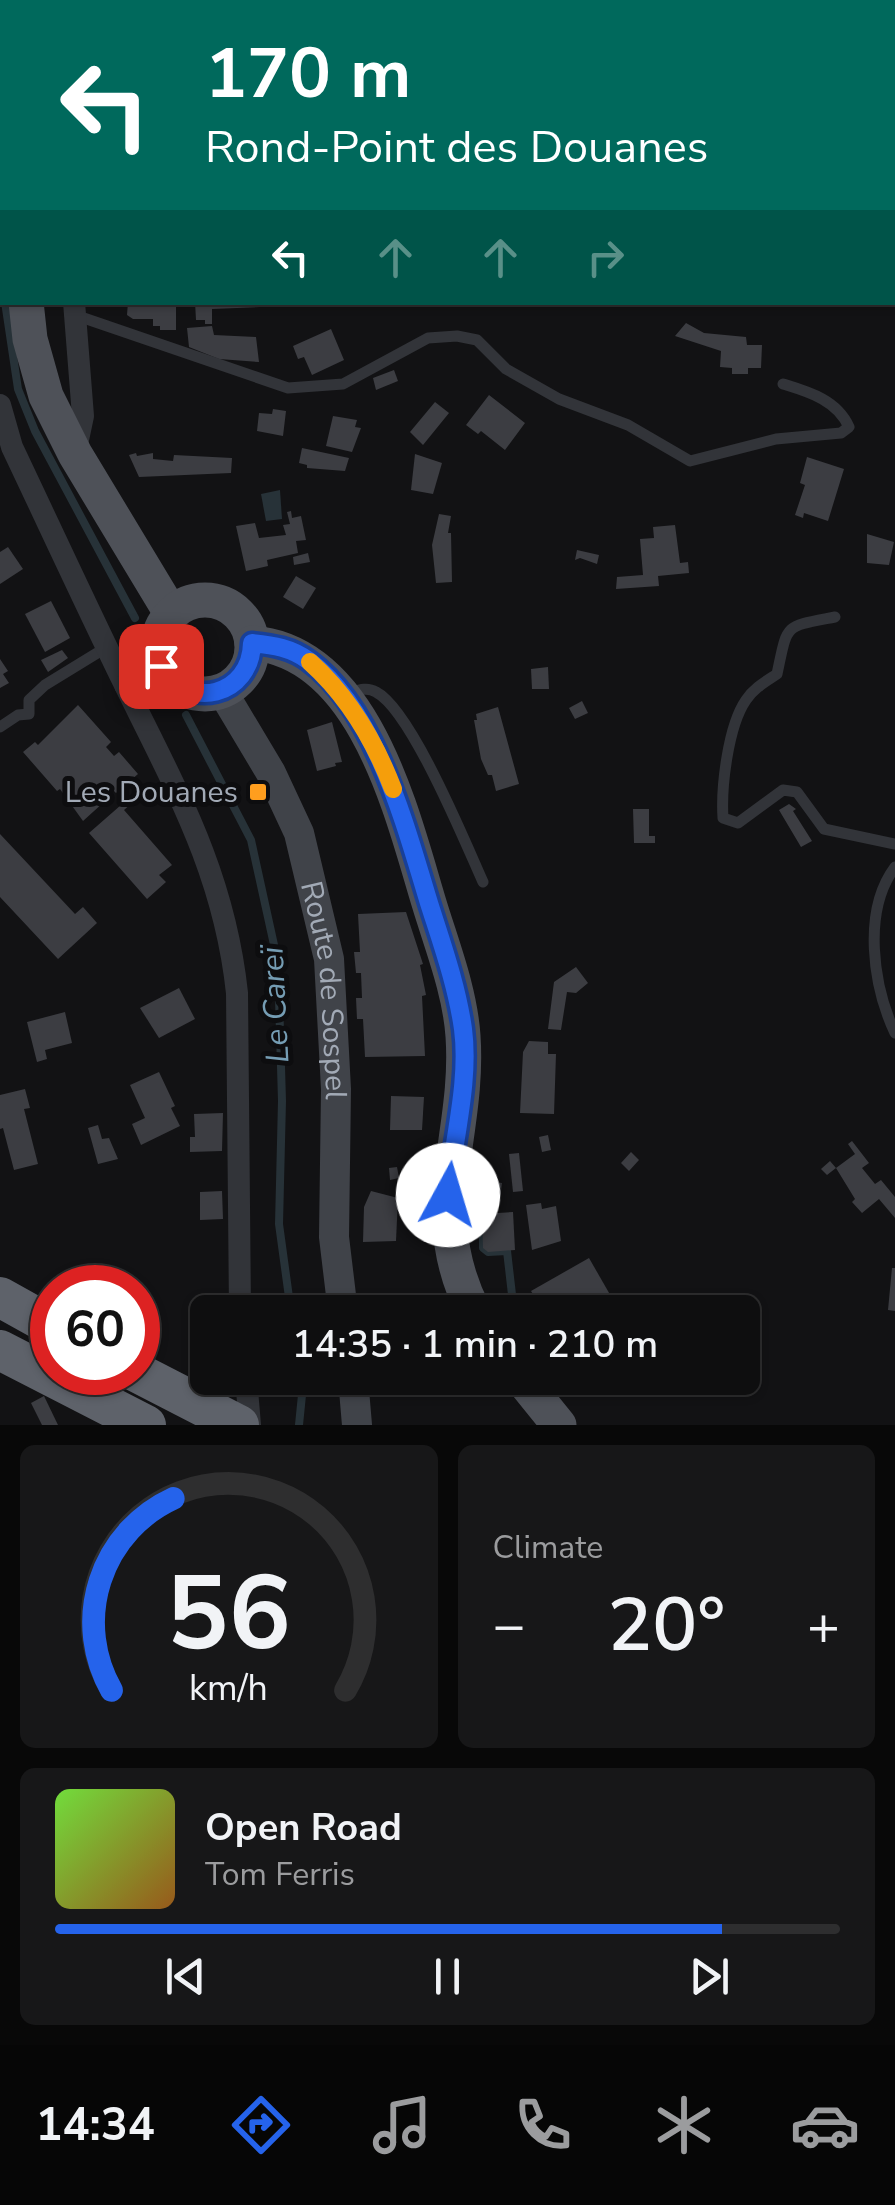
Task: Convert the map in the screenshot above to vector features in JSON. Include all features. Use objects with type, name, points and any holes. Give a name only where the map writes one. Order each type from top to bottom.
[{"type":"highway","points":[[0,1297],[30,1314]]},
{"type":"highway","points":[[0,1350],[146,1425]]},
{"type":"highway","points":[[160,1384],[239,1425]]},
{"type":"main road","points":[[26,305],[30,339],[46,396],[171,613]]},
{"type":"main road","points":[[204,600],[227,605],[244,620],[252,643],[245,672],[222,692],[202,694],[182,688],[161,666],[158,638],[171,613],[192,601],[204,600]]},
{"type":"main road","points":[[252,643],[277,645],[309,661],[342,695],[380,756],[404,819],[457,997],[464,1061],[448,1226],[458,1277],[466,1295]]},
{"type":"main road","points":[[535,1395],[559,1425]]},
{"type":"street","points":[[74,309],[83,416],[76,454]]},
{"type":"street","points":[[0,405],[12,447],[180,791],[212,870],[233,957],[240,1135],[240,1295]]},
{"type":"street","points":[[125,685],[161,666]]},
{"type":"street","name":"Route de Sospel","points":[[222,692],[271,773],[299,833],[329,960],[336,1089],[334,1237],[342,1295]]},
{"type":"street","points":[[247,1395],[250,1425]]},
{"type":"street","points":[[354,1395],[357,1425]]},
{"type":"lane","points":[[74,309],[288,388],[343,384],[428,338],[457,336],[477,340],[506,369],[546,392],[628,425],[690,462],[776,440],[841,433],[849,426],[836,407],[815,394],[783,384]]},
{"type":"lane","points":[[835,617],[794,625],[787,631],[777,674],[743,704],[722,790],[723,818],[738,823],[784,790],[797,792],[824,829],[895,844]]},
{"type":"lane","points":[[0,727],[18,715],[29,714],[29,700],[44,684],[107,647]]},
{"type":"lane","points":[[342,695],[366,688],[380,693],[398,714],[424,758],[483,882]]},
{"type":"lane","points":[[895,867],[881,902],[872,946],[895,1033]]},
{"type":"shaded area","points":[[280,490],[282,519],[266,521],[261,494]]},
{"type":"building","points":[[128,305],[176,305],[176,330],[160,330],[160,326],[153,326],[153,319],[133,319],[127,315]]},
{"type":"building","points":[[195,305],[260,307],[212,309],[212,324],[196,320]]},
{"type":"building","points":[[686,323],[704,333],[746,337],[747,345],[762,345],[761,368],[748,368],[748,374],[732,374],[732,368],[720,367],[721,351],[675,336]]},
{"type":"building","points":[[212,326],[214,335],[256,337],[259,362],[219,359],[189,347],[187,328]]},
{"type":"building","points":[[331,329],[344,360],[312,375],[304,357],[298,359],[293,346]]},
{"type":"building","points":[[394,370],[398,381],[376,390],[373,378]]},
{"type":"building","points":[[489,395],[525,423],[505,450],[481,431],[478,434],[466,425]]},
{"type":"building","points":[[435,402],[449,413],[423,445],[410,432]]},
{"type":"building","points":[[273,409],[286,411],[283,436],[257,431],[259,413],[272,414]]},
{"type":"building","points":[[333,416],[357,420],[355,427],[361,428],[352,452],[326,446]]},
{"type":"building","points":[[302,448],[349,458],[345,471],[307,468],[299,463]]},
{"type":"building","points":[[153,453],[153,459],[173,461],[174,455],[232,458],[231,473],[139,477],[129,455]]},
{"type":"building","points":[[415,454],[442,463],[433,494],[411,490]]},
{"type":"building","points":[[807,457],[844,469],[828,521],[804,513],[803,518],[795,515],[805,485],[800,483]]},
{"type":"building","points":[[291,511],[292,518],[301,516],[306,540],[296,541],[298,553],[267,560],[268,566],[246,571],[236,526],[255,523],[259,538],[286,535],[283,525],[290,524],[287,512]]},
{"type":"building","points":[[439,514],[451,516],[448,533],[452,582],[436,583],[432,545]]},
{"type":"building","points":[[675,525],[680,563],[688,562],[689,573],[658,576],[659,586],[616,589],[617,577],[643,575],[640,539],[654,538],[653,527]]},
{"type":"building","points":[[867,534],[894,542],[889,565],[867,563]]},
{"type":"building","points":[[8,547],[23,569],[0,584],[0,552]]},
{"type":"building","points":[[577,550],[599,555],[597,564],[575,560]]},
{"type":"building","points":[[308,553],[310,562],[294,565],[293,557]]},
{"type":"building","points":[[296,576],[316,588],[303,609],[283,597]]},
{"type":"building","points":[[51,601],[70,638],[45,652],[25,614]]},
{"type":"building","points":[[62,650],[68,658],[48,672],[41,660]]},
{"type":"building","points":[[0,659],[8,671],[3,674],[9,683],[0,688]]},
{"type":"building","points":[[548,667],[549,689],[532,689],[531,669]]},
{"type":"building","points":[[582,701],[588,713],[575,719],[569,708]]},
{"type":"building","points":[[78,705],[111,742],[106,747],[114,756],[119,752],[138,774],[116,793],[112,789],[101,798],[104,802],[83,821],[60,789],[57,791],[23,752],[35,742],[38,745]]},
{"type":"building","points":[[498,707],[519,784],[496,791],[492,775],[488,775],[481,759],[474,720],[476,714]]},
{"type":"building","points":[[332,722],[342,762],[317,771],[307,730]]},
{"type":"building","points":[[137,791],[141,795],[124,810],[172,865],[159,875],[166,882],[147,899],[89,833]]},
{"type":"building","points":[[789,804],[796,809],[793,811],[812,841],[801,847],[779,810]]},
{"type":"building","points":[[633,809],[649,809],[649,836],[655,836],[655,843],[634,843]]},
{"type":"building","points":[[0,834],[75,914],[83,907],[97,923],[58,959],[0,897]]},
{"type":"building","points":[[406,912],[423,964],[420,965],[426,995],[422,996],[425,1056],[365,1057],[363,1019],[357,1019],[356,998],[362,998],[361,973],[356,973],[354,952],[360,952],[358,914]]},
{"type":"building","points":[[576,967],[588,983],[576,993],[567,992],[561,1030],[548,1029],[554,982]]},
{"type":"building","points":[[179,988],[195,1019],[159,1038],[140,1008]]},
{"type":"building","points":[[65,1012],[72,1043],[45,1050],[47,1059],[37,1062],[27,1022]]},
{"type":"building","points":[[529,1041],[548,1042],[548,1054],[556,1054],[554,1114],[520,1113],[523,1052]]},
{"type":"building","points":[[159,1072],[180,1126],[141,1145],[132,1124],[145,1118],[130,1085]]},
{"type":"building","points":[[25,1089],[30,1108],[24,1109],[38,1164],[14,1170],[3,1128],[0,1129],[0,1095]]},
{"type":"building","points":[[391,1096],[424,1097],[422,1130],[390,1130]]},
{"type":"building","points":[[223,1113],[222,1151],[190,1152],[190,1137],[195,1137],[194,1114]]},
{"type":"building","points":[[98,1125],[102,1139],[109,1138],[118,1159],[98,1164],[88,1128]]},
{"type":"building","points":[[548,1135],[551,1150],[542,1152],[539,1137]]},
{"type":"building","points":[[852,1141],[869,1163],[862,1168],[875,1184],[881,1180],[895,1197],[895,1218],[879,1199],[862,1213],[852,1202],[855,1199],[836,1168],[855,1154],[848,1144]]},
{"type":"building","points":[[631,1152],[639,1160],[629,1171],[621,1163]]},
{"type":"building","points":[[519,1153],[523,1191],[513,1192],[509,1154]]},
{"type":"building","points":[[830,1161],[836,1168],[827,1175],[821,1169]]},
{"type":"building","points":[[397,1167],[399,1178],[390,1180],[389,1168]]},
{"type":"building","points":[[482,1180],[502,1183],[500,1199],[480,1196]]},
{"type":"building","points":[[222,1191],[223,1219],[200,1220],[200,1192]]},
{"type":"building","points":[[371,1191],[398,1198],[396,1241],[363,1242],[364,1207]]},
{"type":"building","points":[[541,1203],[542,1209],[556,1206],[561,1241],[532,1250],[526,1205]]},
{"type":"building","points":[[513,1212],[515,1250],[488,1252],[483,1248],[482,1214]]},
{"type":"building","points":[[589,1258],[610,1295],[533,1295],[531,1291]]},
{"type":"building","points":[[895,1268],[895,1311],[888,1310]]},
{"type":"building","points":[[44,1396],[58,1425],[42,1425],[31,1403]]},
{"type":"waterway","name":"Le Careï","points":[[5,305],[18,389],[35,431],[135,618]]},
{"type":"waterway","name":"Le Careï","points":[[186,715],[251,840],[278,963],[282,1101],[279,1224],[289,1295]]},
{"type":"waterway","points":[[481,1203],[482,1220]]},
{"type":"waterway","points":[[483,1239],[483,1248],[488,1252],[507,1251],[512,1295]]},
{"type":"waterway","name":"Le Careï","points":[[299,1425],[302,1395]]},
{"type":"slow traffic","points":[[310,662],[342,695],[380,756],[393,789]]},
{"type":"place","name":"Les Douanes","points":[[258,792]]},
{"type":"route","points":[[161,666],[182,688],[212,694],[239,680],[250,663],[252,643],[291,650],[327,677],[380,756],[404,819],[457,997],[463,1030],[464,1061],[448,1195]]}]
